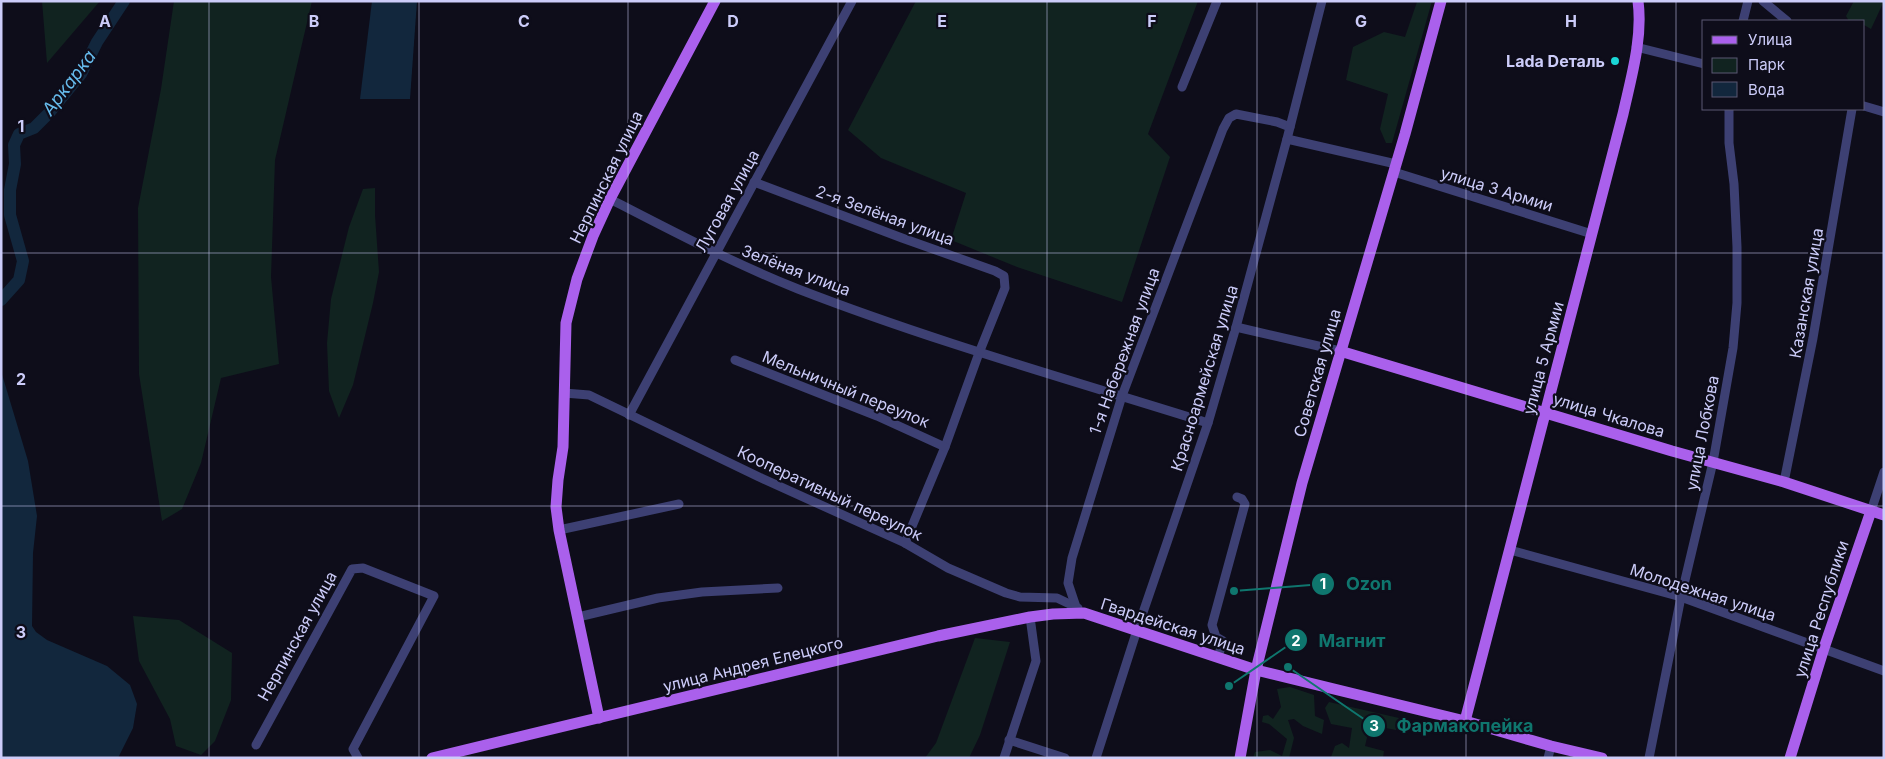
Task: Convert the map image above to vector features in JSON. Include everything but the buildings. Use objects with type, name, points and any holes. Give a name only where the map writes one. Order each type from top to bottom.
[{"type":"main road","name":"Нерпинская улица","points":[[599,718],[559,530],[556,506],[558,480],[564,447],[566,323],[577,279],[593,236],[610,199],[716,1]]},
{"type":"main road","name":"Советская улица","points":[[1240,758],[1256,670],[1302,483],[1395,168],[1441,1]]},
{"type":"main road","name":"улица 5 Армии","points":[[1465,721],[1623,114],[1636,47],[1639,18],[1638,1]]},
{"type":"main road","name":"улица Чкалова","points":[[1340,351],[1672,451],[1784,482],[1884,516]]},
{"type":"main road","name":"улица Республики","points":[[1790,758],[1824,648],[1871,512]]},
{"type":"main road","name":"Гвардейская улица","points":[[1080,610],[1256,670],[1465,721],[1551,746],[1602,758]]},
{"type":"main road","name":"улица Андрея Елецкого","points":[[432,758],[938,636],[1030,616],[1080,610]]},
{"type":"street","name":"Луговая улица","points":[[629,415],[852,1]]},
{"type":"street","points":[[1182,87],[1217,1]]},
{"type":"street","name":"Красноармейская улица","points":[[1096,758],[1208,423],[1287,139],[1322,1]]},
{"type":"street","points":[[1743,20],[1748,1]]},
{"type":"street","points":[[1763,1],[1786,20]]},
{"type":"street","points":[[1636,47],[1702,64]]},
{"type":"street","points":[[1865,106],[1884,112]]},
{"type":"street","name":"улица Лобкова","points":[[1649,758],[1681,597],[1713,462],[1733,348],[1737,303],[1737,247],[1734,184],[1729,143],[1729,110]]},
{"type":"street","name":"Казанская улица","points":[[1784,482],[1813,338],[1852,110]]},
{"type":"street","name":"1-я Набережная улица","points":[[1080,610],[1068,583],[1072,558],[1122,396],[1223,129],[1229,118],[1236,114],[1277,122],[1290,127]]},
{"type":"street","name":"улица 3 Армии","points":[[1287,139],[1395,168],[1592,234]]},
{"type":"street","name":"2-я Зелёная улица","points":[[754,182],[894,235],[995,270],[1004,276],[1006,288],[979,353]]},
{"type":"street","name":"Зелёная улица","points":[[610,199],[715,254],[798,289],[979,353],[1208,423]]},
{"type":"street","name":"улица Чкалова","points":[[1236,327],[1340,351]]},
{"type":"street","points":[[905,543],[945,447],[979,353]]},
{"type":"street","name":"Мельничный переулок","points":[[735,360],[877,416],[945,447]]},
{"type":"street","name":"Кооперативный переулок","points":[[564,393],[589,395],[905,543],[948,568],[1006,593],[1020,597],[1057,598],[1080,610]]},
{"type":"street","name":"улица Республики","points":[[1871,512],[1884,472]]},
{"type":"street","points":[[1218,657],[1223,641],[1216,637],[1212,625],[1245,504],[1242,498],[1237,497]]},
{"type":"street","points":[[559,530],[679,504]]},
{"type":"street","name":"Молодежная улица","points":[[1510,550],[1681,597],[1884,671]]},
{"type":"street","name":"Нерпинская улица","points":[[256,745],[352,569],[363,568],[434,596],[353,749],[358,758]]},
{"type":"street","points":[[578,617],[658,598],[693,593],[778,588]]},
{"type":"street","points":[[1004,758],[1036,661],[1030,616]]},
{"type":"street","points":[[1010,740],[1065,758]]},
{"type":"street","points":[[1548,758],[1551,746]]},
{"type":"green space","points":[[42,1],[100,1],[47,63]]},
{"type":"green space","points":[[174,1],[312,1],[275,160],[271,277],[279,364],[221,378],[201,463],[182,509],[162,521],[139,374],[138,208],[161,89]]},
{"type":"green space","points":[[916,1],[1198,1],[1148,134],[1170,157],[1122,302],[1017,267],[951,240],[966,193],[881,158],[848,130]]},
{"type":"green space","points":[[1414,1],[1432,1],[1392,143],[1386,143],[1380,129],[1388,94],[1346,80],[1353,47],[1384,32],[1405,37],[1417,2]]},
{"type":"green space","points":[[1854,1],[1884,1],[1871,29],[1865,26],[1865,20],[1848,20],[1846,16]]},
{"type":"green space","points":[[375,188],[379,272],[353,385],[339,418],[329,391],[327,343],[331,299],[349,227],[363,189]]},
{"type":"green space","points":[[133,616],[179,620],[232,653],[231,700],[215,741],[201,755],[176,746],[170,719],[139,661]]},
{"type":"green space","points":[[975,638],[1010,642],[980,735],[969,758],[925,758],[936,743]]},
{"type":"green space","points":[[1290,687],[1314,695],[1315,716],[1324,720],[1322,734],[1303,726],[1294,719],[1288,720],[1294,738],[1289,758],[1253,758],[1255,752],[1270,750],[1282,756],[1287,739],[1269,724],[1262,722],[1263,716],[1268,715],[1273,719],[1281,707],[1277,689]]},
{"type":"green space","points":[[1329,702],[1399,718],[1396,730],[1370,725],[1365,746],[1384,751],[1383,758],[1331,757],[1335,746],[1342,743],[1349,748],[1352,728],[1331,724],[1325,708]]},
{"type":"water","points":[[372,1],[417,1],[410,99],[360,99]]},
{"type":"water","points":[[1,371],[28,461],[37,516],[33,553],[32,626],[36,632],[47,640],[107,666],[130,685],[137,704],[133,728],[118,758],[1,758]]},
{"type":"waterway","name":"Аркарка","points":[[1,300],[19,280],[23,261],[10,215],[10,190],[15,164],[14,145],[19,134],[34,128],[81,74],[97,42],[124,1]]},
{"type":"place","name":"Lada Dеталь","points":[[1615,61]]},
{"type":"place","name":"Ozon","points":[[1234,591]]},
{"type":"place","name":"Фармакопейка","points":[[1288,667]]},
{"type":"place","name":"Магнит","points":[[1229,686]]}]
